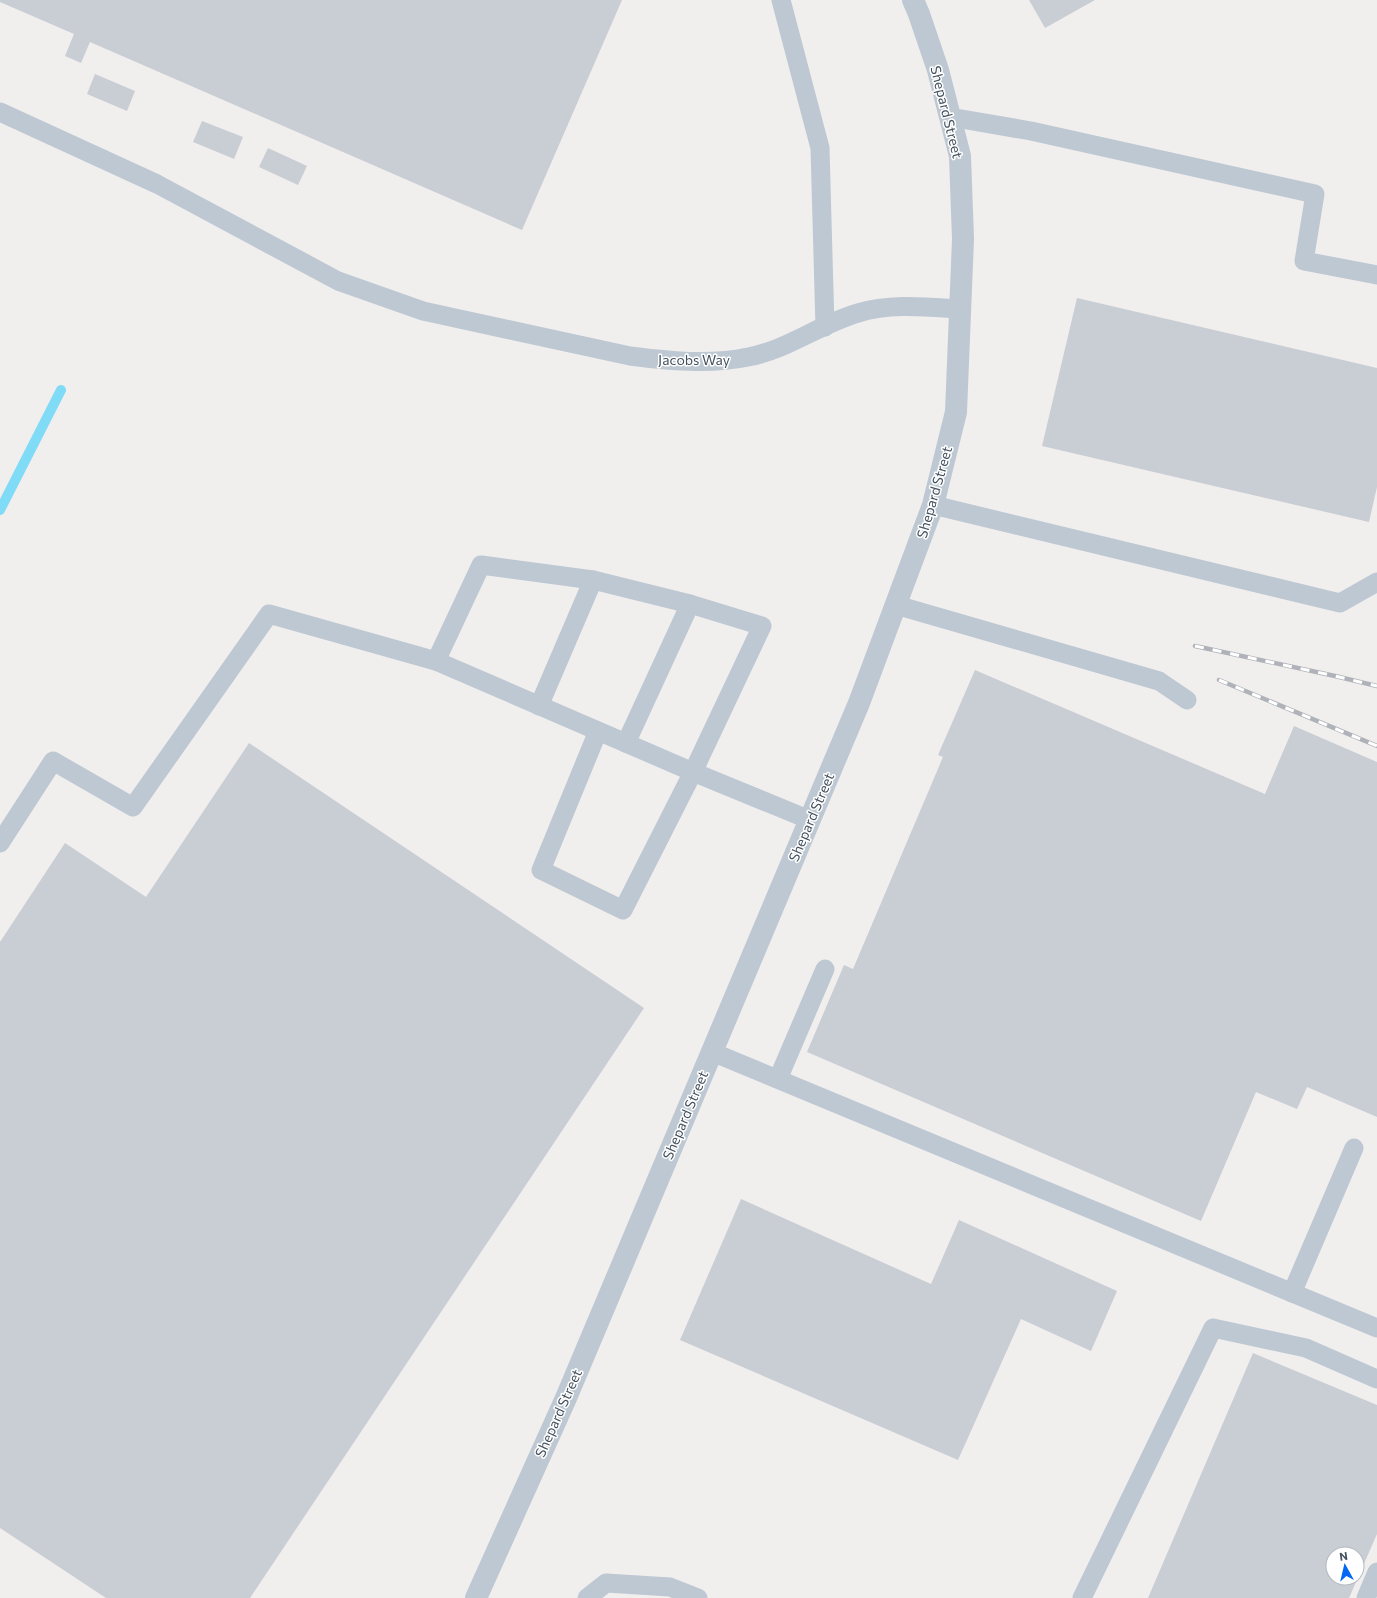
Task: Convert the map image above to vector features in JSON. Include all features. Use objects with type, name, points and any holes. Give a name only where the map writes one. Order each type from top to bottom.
[{"type":"street","name":"Shepard Street","points":[[476,1598],[566,1398],[859,704],[933,506],[956,412],[963,239],[960,156],[938,70],[913,0]]},
{"type":"lane","points":[[780,0],[820,148],[825,327]]},
{"type":"lane","name":"Jacobs Way","points":[[0,112],[157,184],[338,280],[423,311],[630,356],[684,361],[748,357],[765,353],[857,314],[877,308],[915,306],[960,309]]},
{"type":"lane","points":[[950,117],[1031,131],[1315,194],[1304,261],[1377,275]]},
{"type":"lane","points":[[933,506],[1340,603],[1377,582]]},
{"type":"lane","points":[[436,661],[481,565],[593,580],[690,604],[762,626],[693,772],[623,910],[541,870],[598,731]]},
{"type":"lane","points":[[539,706],[593,580]]},
{"type":"lane","points":[[626,743],[690,604]]},
{"type":"lane","points":[[896,605],[1159,681],[1187,700]]},
{"type":"lane","points":[[0,843],[53,761],[133,807],[269,614],[436,661],[693,772],[810,820]]},
{"type":"lane","points":[[778,1079],[825,969]]},
{"type":"lane","points":[[712,1052],[1377,1328]]},
{"type":"lane","points":[[1292,1293],[1354,1148]]},
{"type":"lane","points":[[1082,1598],[1213,1328],[1306,1348],[1377,1379]]},
{"type":"lane","points":[[1366,1598],[1377,1572]]},
{"type":"lane","points":[[587,1598],[606,1583],[670,1587],[698,1598]]},
{"type":"building","points":[[0,0],[622,0],[522,230],[90,42],[81,63],[65,56],[74,34],[0,2]]},
{"type":"building","points":[[1029,0],[1095,0],[1045,28]]},
{"type":"building","points":[[95,74],[135,91],[127,111],[87,94]]},
{"type":"building","points":[[202,121],[243,137],[234,159],[193,142]]},
{"type":"building","points":[[268,148],[307,166],[298,185],[259,167]]},
{"type":"building","points":[[1077,298],[1377,368],[1377,487],[1369,522],[1042,446]]},
{"type":"building","points":[[975,670],[1265,794],[1294,726],[1377,762],[1377,1117],[1307,1087],[1297,1109],[1256,1092],[1201,1221],[807,1052],[844,965],[853,969],[943,757],[938,755]]},
{"type":"building","points":[[249,743],[644,1008],[250,1598],[106,1598],[0,1528],[0,942],[65,843],[146,897]]},
{"type":"building","points":[[741,1199],[931,1284],[959,1220],[1117,1291],[1091,1351],[1021,1319],[958,1460],[680,1340]]},
{"type":"building","points":[[1253,1353],[1377,1405],[1377,1534],[1365,1561],[1365,1546],[1325,1546],[1325,1586],[1354,1586],[1349,1598],[1148,1598]]},
{"type":"waterway","points":[[0,510],[61,390]]},
{"type":"railway","points":[[1195,646],[1377,686]]},
{"type":"railway","points":[[1219,680],[1377,746]]}]
